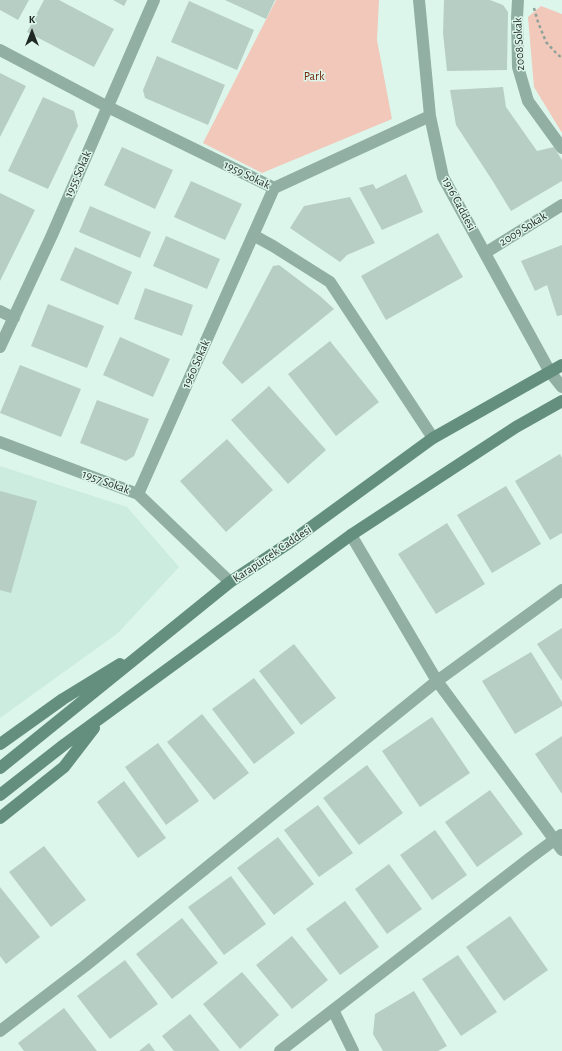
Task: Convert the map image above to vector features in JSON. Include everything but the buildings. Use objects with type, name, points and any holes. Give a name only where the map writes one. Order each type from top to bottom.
[{"type":"main road","name":"Karapürçek Caddesi","points":[[0,768],[230,582],[289,543],[433,438],[562,364]]},
{"type":"main road","points":[[0,795],[351,535],[516,427],[562,400]]},
{"type":"main road","points":[[0,744],[63,699],[160,639]]},
{"type":"main road","points":[[0,818],[64,767],[105,716]]},
{"type":"street","name":"1955 Sokak","points":[[0,347],[108,107],[154,0]]},
{"type":"street","name":"1916 Caddesi","points":[[419,0],[430,116],[443,177],[550,372],[562,387]]},
{"type":"street","name":"2008 Sokak","points":[[518,0],[518,67],[528,100],[562,148]]},
{"type":"street","name":"1959 Sokak","points":[[0,50],[108,107],[274,188],[430,116]]},
{"type":"street","name":"1960 Sokak","points":[[138,494],[274,188]]},
{"type":"street","name":"2009 Sokak","points":[[485,253],[562,205]]},
{"type":"street","points":[[253,235],[330,282],[433,438]]},
{"type":"street","points":[[0,311],[14,318]]},
{"type":"street","name":"1957 Sokak","points":[[0,442],[138,494],[230,582]]},
{"type":"street","points":[[351,535],[437,681],[559,837],[562,850]]},
{"type":"street","points":[[0,1031],[85,966],[437,681],[562,590]]},
{"type":"street","points":[[280,1051],[559,837]]},
{"type":"street","points":[[333,1010],[353,1051]]},
{"type":"path","points":[[533,5],[546,42],[562,58]]},
{"type":"shaded area","points":[[0,466],[127,507],[179,567],[118,633],[0,718]]},
{"type":"green space","name":"Park","points":[[276,0],[379,0],[377,40],[392,119],[262,173],[203,143]]},
{"type":"green space","points":[[541,6],[562,14],[562,133],[534,87],[528,17]]}]
